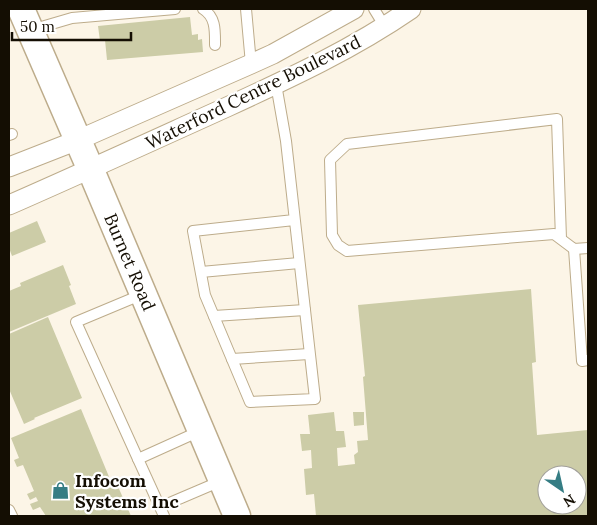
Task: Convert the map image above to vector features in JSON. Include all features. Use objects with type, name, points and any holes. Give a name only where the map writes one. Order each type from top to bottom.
[{"type":"main road","name":"Burnet Road","points":[[25,19],[237,516]]},
{"type":"street","name":"Waterford Centre Boulevard","points":[[9,167],[78,140],[273,54],[354,9]]},
{"type":"street","name":"Waterford Centre Boulevard","points":[[9,205],[338,54],[385,27],[411,9]]},
{"type":"lane","points":[[25,19],[72,18],[175,9]]},
{"type":"lane","points":[[203,9],[209,12],[214,24],[215,44]]},
{"type":"lane","points":[[246,9],[251,64]]},
{"type":"lane","points":[[374,9],[385,27]]},
{"type":"lane","points":[[276,84],[284,122],[314,399],[250,402],[205,295],[193,231],[294,220]]},
{"type":"lane","points":[[561,239],[558,119],[347,144],[330,160],[332,235],[338,245],[347,252],[554,234],[574,249],[588,248]]},
{"type":"lane","points":[[574,249],[582,361],[588,360]]},
{"type":"lane","points":[[201,272],[299,263]]},
{"type":"lane","points":[[143,294],[76,322],[162,512],[222,480]]},
{"type":"lane","points":[[214,316],[304,310]]},
{"type":"lane","points":[[232,359],[309,354]]},
{"type":"lane","points":[[138,459],[201,430]]},
{"type":"lane","points":[[9,510],[12,516]]},
{"type":"building","points":[[190,17],[192,35],[198,34],[198,40],[202,39],[203,52],[107,60],[105,40],[100,41],[98,26]]},
{"type":"building","points":[[37,221],[46,242],[12,256],[9,248],[9,233]]},
{"type":"building","points":[[63,265],[76,304],[9,332],[9,291],[21,286],[20,283]]},
{"type":"building","points":[[531,289],[536,362],[532,363],[537,435],[588,430],[588,516],[316,516],[314,494],[306,495],[304,469],[312,468],[311,450],[302,451],[300,434],[310,434],[308,415],[334,412],[336,431],[344,431],[346,447],[337,448],[338,466],[355,464],[354,455],[358,452],[357,441],[368,440],[363,377],[365,376],[358,305]]},
{"type":"building","points":[[48,317],[82,398],[24,424],[9,389],[9,334]]},
{"type":"building","points":[[81,409],[112,484],[116,482],[131,516],[46,516],[40,507],[33,510],[30,504],[38,501],[36,497],[30,500],[27,494],[34,491],[23,465],[17,467],[14,460],[19,458],[11,438]]},
{"type":"building","points":[[353,412],[364,412],[364,425],[354,426]]},
{"type":"place","name":"Infocom Systems Inc","points":[[61,490]]}]
